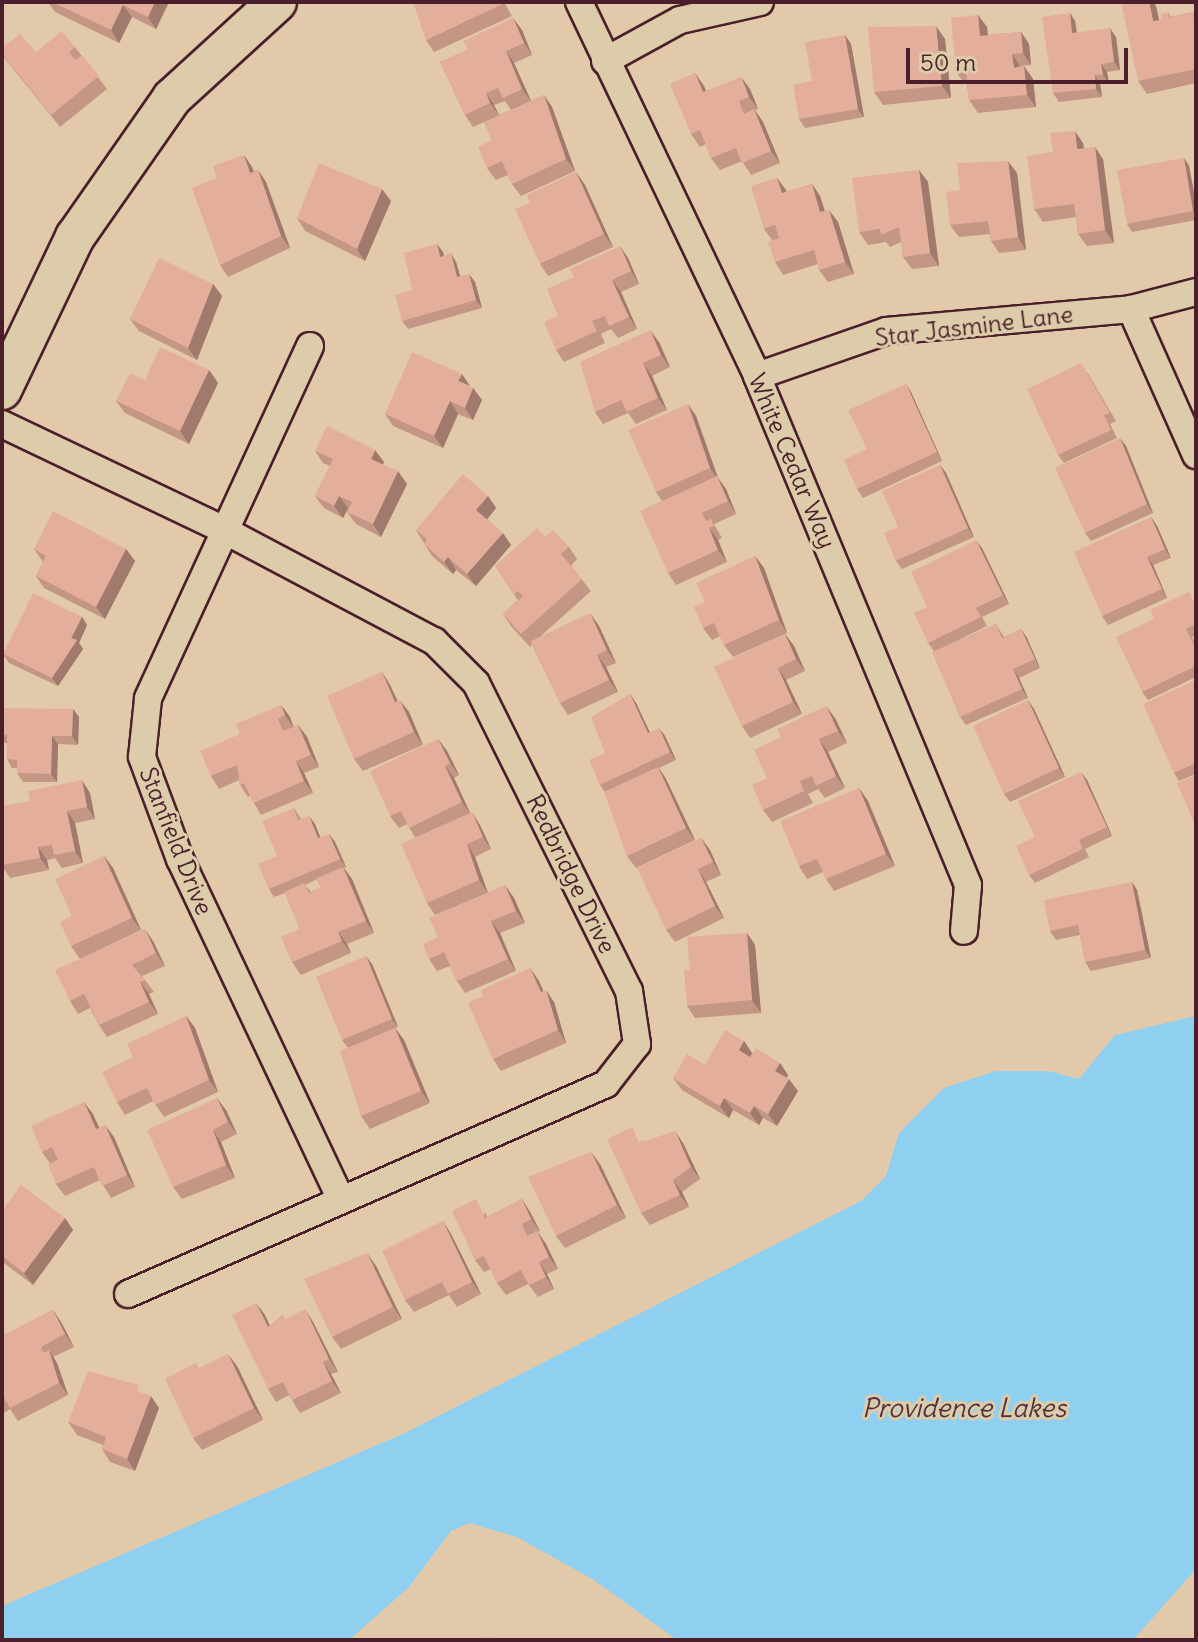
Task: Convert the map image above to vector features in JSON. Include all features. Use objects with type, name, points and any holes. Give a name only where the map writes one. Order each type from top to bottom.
[{"type":"street","points":[[2,390],[75,237],[172,98],[277,2]]},
{"type":"street","name":"White Cedar Way","points":[[579,2],[757,376],[968,885],[964,931]]},
{"type":"street","points":[[605,61],[680,20],[760,2]]},
{"type":"street","name":"Star Jasmine Lane","points":[[757,376],[886,331],[1131,309],[1196,292]]},
{"type":"street","points":[[1131,309],[1196,455]]},
{"type":"street","name":"Stanfield Drive","points":[[310,346],[148,699],[142,757],[180,859],[341,1199]]},
{"type":"street","name":"Redbridge Drive","points":[[2,424],[224,530],[434,641],[476,683],[629,991],[637,1044],[606,1084],[128,1294]]},
{"type":"water","name":"Providence Lakes","points":[[1196,1016],[1196,1569],[1133,1640],[677,1640],[594,1580],[517,1537],[469,1523],[451,1531],[409,1587],[349,1640],[2,1640],[2,1606],[403,1434],[861,1201],[886,1176],[899,1133],[944,1088],[996,1071],[1048,1071],[1079,1079],[1115,1035]]},
{"type":"building","points":[[52,2],[155,2],[148,17],[123,5],[111,30]]},
{"type":"building","points":[[413,2],[502,2],[503,4],[426,40]]},
{"type":"building","points":[[1121,2],[1149,2],[1153,21],[1162,20],[1161,14],[1168,12],[1169,18],[1193,12],[1196,69],[1138,81]]},
{"type":"building","points":[[1070,13],[1072,33],[1110,28],[1114,62],[1101,64],[1103,75],[1095,75],[1096,89],[1053,93],[1042,17]]},
{"type":"building","points":[[978,15],[980,36],[1021,32],[1023,53],[1012,54],[1014,68],[1024,66],[1027,95],[969,100],[966,71],[956,72],[951,18]]},
{"type":"building","points":[[513,18],[524,43],[506,51],[522,89],[503,98],[498,88],[486,93],[490,103],[465,115],[440,62],[468,49],[463,41]]},
{"type":"building","points":[[936,26],[942,86],[874,92],[868,27]]},
{"type":"building","points":[[62,31],[75,47],[69,52],[75,60],[82,55],[99,76],[51,115],[2,54],[2,48],[20,34],[36,52]]},
{"type":"building","points":[[845,35],[858,109],[799,119],[793,85],[812,81],[805,42]]},
{"type":"building","points":[[695,73],[703,92],[741,77],[749,97],[739,101],[744,114],[754,109],[771,151],[742,163],[736,148],[711,158],[700,130],[691,134],[670,84]]},
{"type":"building","points":[[544,95],[566,159],[512,184],[502,161],[487,168],[478,147],[492,140],[484,122]]},
{"type":"building","points":[[1075,131],[1077,149],[1095,147],[1105,230],[1078,234],[1074,204],[1034,209],[1027,156],[1053,152],[1050,133]]},
{"type":"building","points":[[244,155],[250,173],[258,170],[281,236],[220,265],[192,188],[217,178],[213,166]]},
{"type":"building","points":[[1184,158],[1193,211],[1127,224],[1117,170]]},
{"type":"building","points":[[1008,161],[1018,237],[991,241],[988,221],[950,225],[946,192],[960,190],[957,163]]},
{"type":"building","points":[[319,163],[382,189],[357,249],[297,218]]},
{"type":"building","points":[[919,170],[930,253],[903,257],[899,227],[881,235],[880,229],[859,232],[852,178]]},
{"type":"building","points":[[576,172],[604,234],[540,264],[515,209],[530,203],[527,195]]},
{"type":"building","points":[[777,178],[782,193],[812,184],[820,212],[829,210],[845,262],[819,270],[814,250],[775,262],[768,242],[779,238],[775,225],[764,229],[751,186]]},
{"type":"building","points":[[437,244],[440,257],[451,253],[457,277],[469,274],[476,300],[402,321],[395,295],[412,290],[404,253]]},
{"type":"building","points":[[620,246],[631,271],[612,280],[629,317],[609,326],[605,316],[592,321],[597,331],[556,350],[544,322],[558,316],[547,289],[574,277],[570,269]]},
{"type":"building","points":[[159,258],[213,284],[188,348],[130,319]]},
{"type":"building","points":[[650,330],[661,355],[643,363],[658,398],[627,412],[621,400],[595,412],[580,362]]},
{"type":"building","points":[[160,347],[209,370],[180,431],[116,401],[130,373],[145,380]]},
{"type":"building","points":[[412,352],[462,374],[458,381],[473,388],[465,408],[450,401],[434,436],[385,414]]},
{"type":"building","points":[[1081,363],[1110,413],[1104,415],[1111,430],[1058,455],[1027,389]]},
{"type":"building","points":[[906,384],[937,452],[857,489],[844,460],[867,449],[848,410]]},
{"type":"building","points":[[688,404],[710,468],[656,492],[628,430]]},
{"type":"building","points":[[327,426],[375,450],[371,459],[398,471],[373,524],[347,512],[352,502],[339,496],[334,506],[315,496],[333,459],[315,451]]},
{"type":"building","points":[[1120,438],[1147,504],[1085,533],[1055,468]]},
{"type":"building","points":[[940,465],[968,528],[896,561],[884,533],[898,527],[882,491]]},
{"type":"building","points":[[463,474],[488,496],[476,510],[503,533],[467,574],[448,557],[444,562],[424,544],[427,539],[416,530]]},
{"type":"building","points":[[717,476],[728,501],[702,513],[706,521],[711,519],[714,526],[709,528],[718,550],[668,573],[640,511]]},
{"type":"building","points":[[53,511],[126,549],[96,607],[36,576],[46,556],[34,549]]},
{"type":"building","points":[[1151,517],[1165,549],[1147,557],[1162,589],[1102,616],[1074,552]]},
{"type":"building","points":[[537,528],[545,537],[553,530],[569,547],[561,554],[582,579],[521,634],[503,614],[523,596],[518,591],[514,594],[495,566]]},
{"type":"building","points":[[976,540],[1003,595],[976,608],[981,617],[928,643],[914,613],[927,607],[911,572]]},
{"type":"building","points":[[755,556],[779,620],[724,645],[714,623],[703,628],[694,607],[705,602],[696,583]]},
{"type":"building","points":[[1189,592],[1196,606],[1196,624],[1186,629],[1196,649],[1196,666],[1142,692],[1116,637],[1154,619],[1150,610]]},
{"type":"building","points":[[33,593],[82,617],[71,638],[77,640],[52,678],[3,654]]},
{"type":"building","points":[[590,613],[607,650],[597,655],[609,680],[560,703],[531,641]]},
{"type":"building","points":[[996,624],[1002,638],[1021,629],[1035,659],[1013,669],[1022,689],[960,717],[932,652]]},
{"type":"building","points":[[785,634],[796,659],[778,668],[793,702],[742,726],[714,667]]},
{"type":"building","points":[[382,672],[395,702],[400,700],[414,732],[354,759],[327,696]]},
{"type":"building","points":[[1196,680],[1196,763],[1174,773],[1143,704]]},
{"type":"building","points":[[630,694],[648,733],[659,728],[670,752],[600,785],[589,760],[605,753],[591,717]]},
{"type":"building","points":[[1028,700],[1059,768],[1004,794],[973,726]]},
{"type":"building","points":[[281,705],[285,715],[278,719],[283,731],[298,725],[311,755],[296,761],[304,781],[253,803],[244,783],[240,785],[237,765],[211,776],[200,751],[240,734],[236,724]]},
{"type":"building","points":[[826,706],[838,731],[819,739],[836,776],[816,786],[812,776],[800,781],[804,791],[763,810],[752,785],[767,778],[754,750],[781,737],[777,729]]},
{"type":"building","points":[[2,708],[73,709],[72,736],[52,736],[51,774],[17,773],[17,760],[7,759],[7,735],[2,735]]},
{"type":"building","points":[[438,739],[450,763],[445,766],[462,802],[409,828],[401,811],[390,816],[370,771]]},
{"type":"building","points":[[658,767],[686,828],[627,856],[604,792]]},
{"type":"building","points":[[1081,772],[1107,827],[1079,840],[1083,849],[1029,875],[1016,846],[1035,837],[1018,801]]},
{"type":"building","points":[[1196,775],[1196,827],[1177,783]]},
{"type":"building","points":[[82,780],[87,807],[67,811],[75,851],[54,855],[52,845],[38,847],[40,858],[2,865],[2,806],[30,801],[28,791]]},
{"type":"building","points":[[859,788],[886,854],[826,879],[817,859],[799,866],[780,821]]},
{"type":"building","points":[[294,808],[298,820],[309,816],[318,838],[329,834],[340,859],[269,889],[258,864],[277,856],[262,821]]},
{"type":"building","points":[[472,812],[483,837],[467,844],[479,880],[427,903],[401,844]]},
{"type":"building","points":[[701,838],[713,862],[698,869],[715,906],[666,930],[637,868]]},
{"type":"building","points":[[104,856],[132,918],[71,946],[60,922],[72,916],[55,879]]},
{"type":"building","points":[[343,867],[366,921],[338,932],[342,941],[292,962],[281,937],[300,929],[284,892],[304,883],[309,893],[321,888],[317,878]]},
{"type":"building","points":[[1132,882],[1145,950],[1085,962],[1078,925],[1050,931],[1044,900]]},
{"type":"building","points":[[505,885],[516,911],[491,921],[508,959],[457,981],[444,952],[429,959],[423,944],[438,937],[429,918]]},
{"type":"building","points":[[145,929],[156,953],[132,965],[145,980],[140,982],[149,1002],[99,1025],[84,994],[70,1001],[55,970]]},
{"type":"building","points":[[747,933],[752,1000],[687,1006],[684,970],[690,970],[687,937]]},
{"type":"building","points":[[366,956],[392,1019],[342,1040],[316,977]]},
{"type":"building","points":[[530,968],[541,992],[546,990],[558,1030],[493,1059],[468,1003],[483,996],[481,990]]},
{"type":"building","points":[[186,1016],[209,1080],[155,1105],[147,1088],[117,1102],[102,1072],[133,1057],[127,1044]]},
{"type":"building","points":[[395,1028],[421,1091],[361,1116],[340,1051]]},
{"type":"building","points":[[725,1030],[744,1041],[739,1050],[750,1057],[756,1048],[780,1063],[775,1071],[789,1079],[768,1114],[754,1106],[750,1113],[724,1098],[720,1106],[673,1078],[687,1054],[705,1065]]},
{"type":"building","points":[[217,1098],[228,1122],[213,1130],[226,1165],[173,1187],[147,1130]]},
{"type":"building","points":[[84,1102],[96,1129],[105,1125],[127,1175],[102,1186],[94,1167],[56,1184],[48,1164],[58,1160],[52,1147],[42,1152],[31,1126]]},
{"type":"building","points":[[632,1127],[639,1143],[675,1131],[691,1167],[673,1180],[680,1195],[641,1213],[607,1139]]},
{"type":"building","points":[[591,1152],[617,1205],[556,1236],[528,1177]]},
{"type":"building","points":[[21,1185],[65,1218],[24,1273],[2,1256],[2,1211]]},
{"type":"building","points":[[476,1199],[485,1218],[522,1199],[531,1219],[522,1224],[527,1236],[537,1231],[549,1257],[539,1262],[546,1277],[529,1285],[521,1270],[497,1283],[484,1256],[475,1260],[452,1211]]},
{"type":"building","points":[[443,1221],[472,1282],[448,1294],[442,1282],[405,1300],[382,1251]]},
{"type":"building","points":[[367,1253],[393,1307],[332,1337],[304,1279]]},
{"type":"building","points":[[256,1303],[268,1327],[283,1314],[285,1319],[305,1309],[329,1359],[323,1362],[332,1381],[292,1400],[283,1382],[268,1389],[232,1315]]},
{"type":"building","points":[[53,1310],[65,1334],[41,1347],[44,1353],[49,1350],[59,1383],[10,1408],[2,1397],[2,1336]]},
{"type":"building","points":[[228,1354],[254,1408],[193,1438],[165,1379],[196,1363],[199,1368]]},
{"type":"building","points":[[88,1371],[139,1385],[137,1391],[151,1396],[127,1459],[102,1449],[106,1437],[68,1422]]},
{"type":"building","points":[[483,1637],[536,1640],[483,1640]]}]
